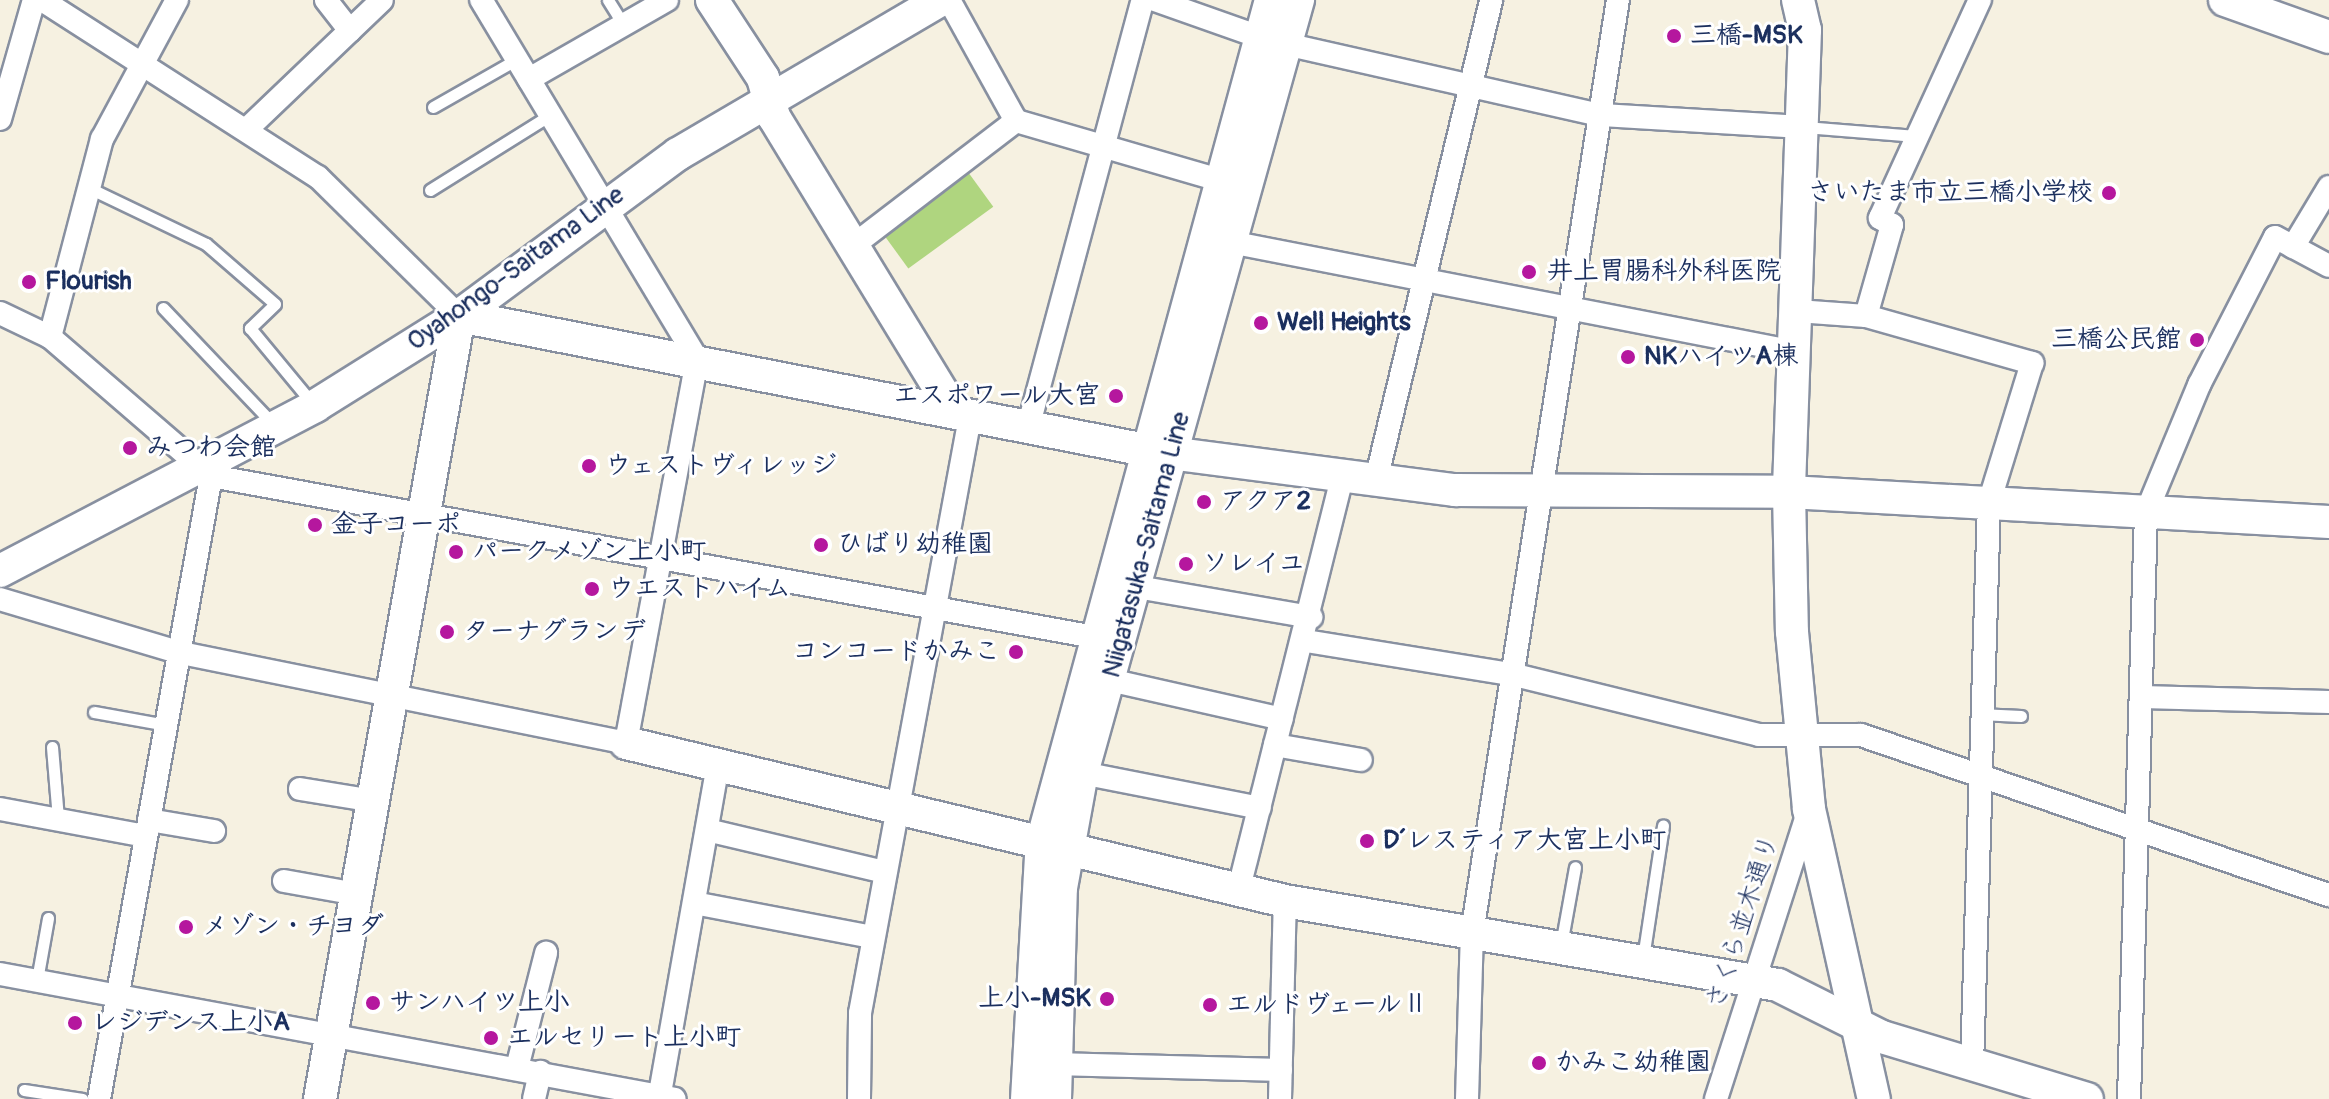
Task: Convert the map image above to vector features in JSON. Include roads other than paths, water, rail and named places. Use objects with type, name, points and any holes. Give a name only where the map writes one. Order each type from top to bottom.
[{"type":"street","points":[[0,119],[34,0]]},
{"type":"street","points":[[42,0],[141,67],[248,128],[318,177],[459,316],[697,359],[1159,451],[1376,480],[1540,491],[1789,492],[2329,522]]},
{"type":"street","points":[[50,337],[85,186],[141,67],[177,0]]},
{"type":"street","points":[[326,0],[350,31]]},
{"type":"street","points":[[248,128],[382,0]]},
{"type":"street","points":[[481,0],[697,359],[657,556],[626,743]]},
{"type":"street","points":[[529,79],[622,22],[667,0]]},
{"type":"street","points":[[712,0],[763,78],[766,100],[961,410],[936,608],[895,808],[860,1013],[859,1099]]},
{"type":"street","name":"Oyahongo-Saitama Line","points":[[0,571],[206,472],[315,406],[459,316],[603,202],[766,100],[941,0]]},
{"type":"street","points":[[949,0],[1016,121],[1219,180]]},
{"type":"street","points":[[1029,424],[1143,0]]},
{"type":"street","points":[[1155,0],[1272,41],[1600,115],[1804,127]]},
{"type":"street","name":"Niigatasuka-Saitama Line","points":[[1027,1099],[1054,845],[1094,637],[1230,242],[1272,41],[1271,0]]},
{"type":"street","name":"Niigatasuka-Saitama Line","points":[[1055,1099],[1054,845],[1082,773],[1137,587],[1159,451],[1219,180],[1272,41],[1298,0]]},
{"type":"street","points":[[1376,480],[1491,0]]},
{"type":"street","points":[[1467,1099],[1472,933],[1515,675],[1566,309],[1618,0]]},
{"type":"street","points":[[1798,0],[1805,30],[1804,127],[1789,492],[1800,737],[1809,809],[1874,1099]]},
{"type":"street","points":[[2225,0],[2260,4],[2329,37]]},
{"type":"street","points":[[1866,316],[1892,225],[1880,218],[1977,1]]},
{"type":"street","points":[[855,244],[1016,121]]},
{"type":"street","points":[[2293,247],[2329,187]]},
{"type":"street","points":[[2129,1099],[2146,513],[2199,385],[2275,237],[2329,266]]},
{"type":"street","points":[[1230,242],[1795,352]]},
{"type":"street","points":[[1797,311],[1866,316],[2032,363],[1989,503],[1978,714],[1980,773],[1972,1065]]},
{"type":"street","points":[[0,313],[50,337],[206,472],[425,516],[1094,637]]},
{"type":"street","points":[[320,1099],[459,316]]},
{"type":"street","points":[[99,1099],[181,653],[206,472]]},
{"type":"street","points":[[1239,888],[1282,719],[1306,641],[1343,475]]},
{"type":"street","points":[[1137,587],[1311,617]]},
{"type":"street","points":[[0,599],[181,653],[392,699],[626,743],[1285,901],[1778,985],[1859,1023],[1972,1065],[2087,1099]]},
{"type":"street","points":[[1306,641],[1515,675],[1759,735],[1861,735],[1980,773],[2135,830],[2329,895]]},
{"type":"street","points":[[1109,680],[1282,719]]},
{"type":"street","points":[[2142,697],[2329,702]]},
{"type":"street","points":[[1275,745],[1361,760]]},
{"type":"street","points":[[0,974],[332,1032],[665,1098],[718,764]]},
{"type":"street","points":[[1082,773],[1260,808]]},
{"type":"street","points":[[300,789],[374,801]]},
{"type":"street","points":[[0,809],[58,819],[214,831]]},
{"type":"street","name":"さくら並木通り","points":[[1716,1099],[1751,981],[1809,809]]},
{"type":"street","points":[[707,830],[884,872]]},
{"type":"street","points":[[284,881],[357,894]]},
{"type":"street","points":[[1280,1099],[1285,901]]},
{"type":"street","points":[[694,903],[873,937]]},
{"type":"street","points":[[517,1068],[546,953]]},
{"type":"street","points":[[1056,1064],[1281,1070]]},
{"type":"street","points":[[534,1099],[540,1072]]},
{"type":"lane","points":[[608,0],[622,22]]},
{"type":"lane","points":[[433,107],[517,59]]},
{"type":"lane","points":[[430,190],[550,115]]},
{"type":"lane","points":[[1804,127],[1917,136]]},
{"type":"lane","points":[[85,186],[206,244],[275,304],[250,328],[315,406]]},
{"type":"lane","points":[[163,308],[275,428]]},
{"type":"lane","points":[[94,712],[166,725]]},
{"type":"lane","points":[[1978,714],[2021,716]]},
{"type":"lane","points":[[52,747],[58,819]]},
{"type":"lane","points":[[1642,963],[1663,825]]},
{"type":"lane","points":[[1560,949],[1575,867]]},
{"type":"lane","points":[[37,980],[48,918]]},
{"type":"lane","points":[[24,1090],[82,1099]]},
{"type":"place","name":"三橋-MSK","points":[[1674,36]]},
{"type":"place","name":"さいたま市立三橋小学校","points":[[2109,193]]},
{"type":"place","name":"井上胃腸科外科医院","points":[[1529,272]]},
{"type":"place","name":"Flourish","points":[[29,282]]},
{"type":"place","name":"Well Heights","points":[[1261,323]]},
{"type":"place","name":"三橋公民館","points":[[2197,340]]},
{"type":"place","name":"NKハイツA棟","points":[[1628,357]]},
{"type":"place","name":"エスポワール大宮","points":[[1116,396]]},
{"type":"place","name":"みつわ会館","points":[[130,448]]},
{"type":"place","name":"ウェストヴィレッジ","points":[[589,466]]},
{"type":"place","name":"アクア2","points":[[1204,502]]},
{"type":"place","name":"金子コーポ","points":[[315,525]]},
{"type":"place","name":"ひばり幼稚園","points":[[821,545]]},
{"type":"place","name":"パークメゾン上小町","points":[[456,552]]},
{"type":"place","name":"ソレイユ","points":[[1186,564]]},
{"type":"place","name":"ウエストハイム","points":[[592,589]]},
{"type":"place","name":"ターナグランデ","points":[[447,632]]},
{"type":"place","name":"コンコードかみこ","points":[[1016,652]]},
{"type":"place","name":"D´レスティア大宮上小町","points":[[1367,841]]},
{"type":"place","name":"メゾン・チヨダ","points":[[186,927]]},
{"type":"place","name":"上小-MSK","points":[[1107,999]]},
{"type":"place","name":"サンハイツ上小","points":[[373,1003]]},
{"type":"place","name":"エルドヴェールⅡ","points":[[1210,1005]]},
{"type":"place","name":"レジデンス上小A","points":[[75,1023]]},
{"type":"place","name":"エルセリート上小町","points":[[491,1038]]},
{"type":"place","name":"かみこ幼稚園","points":[[1539,1063]]}]
